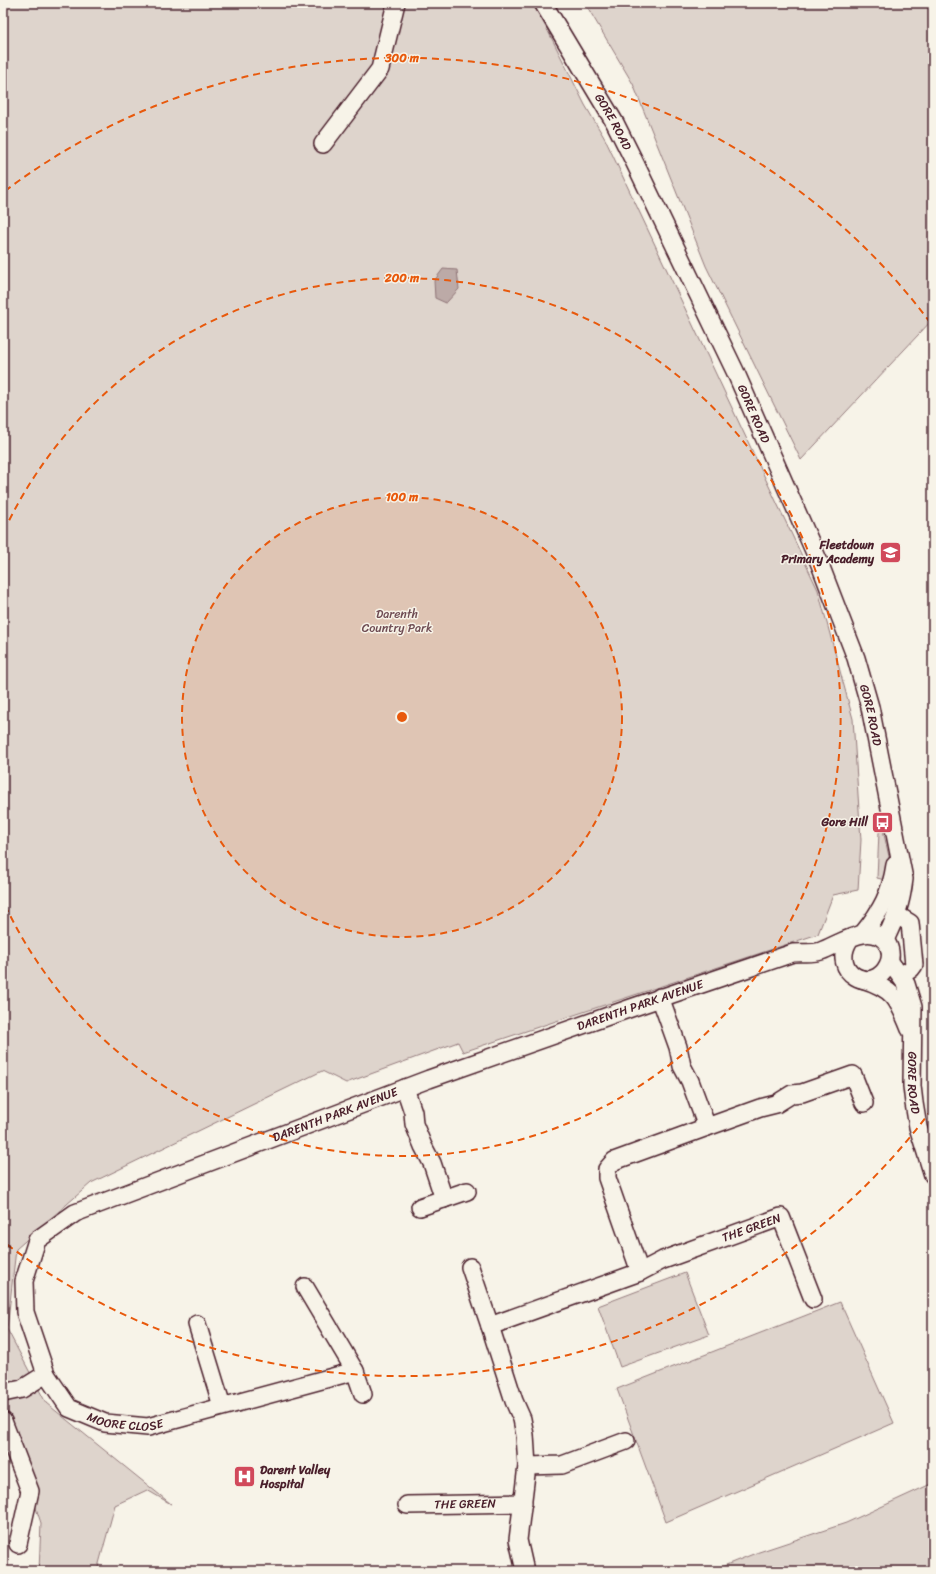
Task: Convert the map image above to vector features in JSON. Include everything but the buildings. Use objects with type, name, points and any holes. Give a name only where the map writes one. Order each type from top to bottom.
[{"type":"street","points":[[323,144],[380,69],[396,3]]},
{"type":"street","name":"GORE ROAD","points":[[543,3],[615,124],[633,159],[734,371],[819,562],[856,658],[870,707],[904,878],[902,898],[897,915],[885,940]]},
{"type":"street","name":"GORE ROAD","points":[[864,932],[879,914],[888,896],[898,851]]},
{"type":"street","points":[[897,915],[910,923],[912,941],[913,966],[902,975]]},
{"type":"street","points":[[864,932],[877,934],[885,940],[889,946],[890,962],[886,970],[879,976],[871,979],[862,979],[853,975],[844,964],[843,956],[844,947],[849,940],[864,932]]},
{"type":"street","name":"DARENTH PARK AVENUE","points":[[46,1374],[25,1312],[24,1281],[37,1240],[75,1213],[405,1088],[660,998],[793,953],[819,952],[849,940]]},
{"type":"street","name":"DARENTH PARK AVENUE","points":[[819,952],[844,964]]},
{"type":"street","name":"GORE ROAD","points":[[890,962],[902,975],[914,1007],[912,1035],[912,1086],[914,1104],[918,1126],[933,1175]]},
{"type":"street","name":"GORE ROAD","points":[[862,979],[881,985],[891,993],[903,1011],[912,1035]]},
{"type":"street","points":[[660,998],[678,1048],[682,1066],[690,1081],[707,1127]]},
{"type":"street","points":[[640,1272],[604,1166],[613,1161],[707,1127],[760,1103],[776,1104],[792,1094],[802,1093],[853,1075],[864,1103]]},
{"type":"street","points":[[405,1088],[413,1112],[414,1124],[432,1163],[444,1199]]},
{"type":"street","points":[[420,1207],[467,1191]]},
{"type":"street","name":"THE GREEN","points":[[490,1326],[640,1272],[663,1260],[781,1217],[813,1299]]},
{"type":"street","points":[[470,1267],[515,1406],[522,1419],[527,1448],[527,1466],[518,1540],[525,1571]]},
{"type":"street","points":[[305,1287],[355,1371],[363,1394]]},
{"type":"street","points":[[197,1324],[222,1406]]},
{"type":"street","name":"MOORE CLOSE","points":[[46,1374],[69,1408],[104,1423],[148,1427],[355,1371]]},
{"type":"street","points":[[3,1394],[22,1389],[46,1374]]},
{"type":"street","points":[[3,1421],[30,1491],[18,1544]]},
{"type":"street","points":[[527,1466],[562,1465],[626,1441]]},
{"type":"street","name":"THE GREEN","points":[[407,1505],[523,1503]]},
{"type":"green space","name":"Darenth Country Park","points":[[3,3],[534,3],[585,105],[605,139],[818,590],[853,719],[861,840],[858,890],[833,895],[818,934],[463,1052],[458,1042],[346,1083],[322,1071],[91,1183],[16,1249],[7,1329],[46,1403],[171,1504],[147,1490],[115,1505],[97,1571],[39,1571],[41,1523],[3,1409]]},
{"type":"green space","points":[[585,3],[933,3],[933,319],[801,460],[706,266],[633,84]]},
{"type":"green space","points":[[883,830],[890,861],[885,880],[877,878],[879,832]]},
{"type":"green space","points":[[685,1273],[709,1335],[620,1367],[598,1306]]},
{"type":"green space","points":[[840,1302],[894,1423],[666,1522],[617,1389]]},
{"type":"green space","points":[[933,1483],[933,1571],[711,1571],[756,1553],[846,1523]]},
{"type":"shaded area","points":[[443,269],[457,270],[459,289],[446,303],[435,298],[434,281]]},
{"type":"place","name":"Fleetdown Primary Academy","points":[[890,552]]},
{"type":"place","name":"Gore Hill","points":[[883,822]]},
{"type":"place","name":"Darent Valley Hospital","points":[[245,1477]]}]
